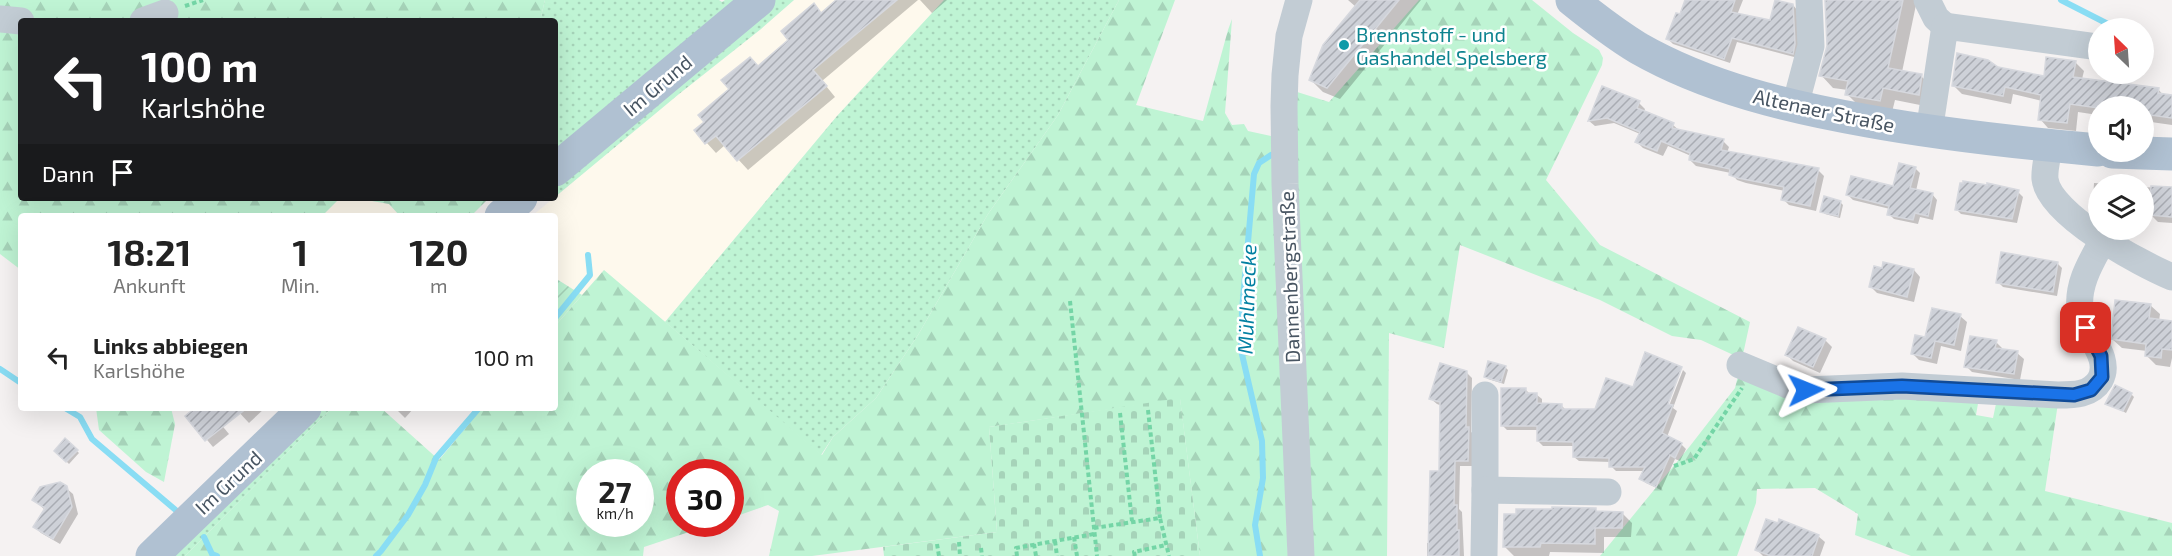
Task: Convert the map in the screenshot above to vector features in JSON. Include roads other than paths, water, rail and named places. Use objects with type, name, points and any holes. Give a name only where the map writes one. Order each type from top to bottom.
[{"type":"main road","name":"Im Grund","points":[[558,168],[759,0]]},
{"type":"main road","name":"Altenaer Straße","points":[[1572,0],[1622,38],[1665,61],[1735,89],[1795,106],[1929,132],[2088,149]]},
{"type":"main road","points":[[2154,153],[2172,154]]},
{"type":"main road","points":[[504,213],[518,201]]},
{"type":"main road","name":"Im Grund","points":[[152,556],[302,411]]},
{"type":"street","name":"Dannenbergstraße","points":[[1299,0],[1289,36],[1284,106],[1300,556]]},
{"type":"street","points":[[1795,106],[1811,46],[1809,0]]},
{"type":"street","points":[[1927,0],[1931,10],[1945,26],[2088,46]]},
{"type":"street","points":[[0,19],[18,21]]},
{"type":"street","points":[[1929,132],[1945,26]]},
{"type":"street","points":[[2049,146],[2045,179],[2055,200],[2068,214],[2088,229]]},
{"type":"street","points":[[1747,368],[1806,390],[1902,386],[2074,395],[2091,390],[2102,377],[2101,356],[2080,312],[2080,294],[2086,273],[2103,240],[2154,270],[2172,277]]},
{"type":"street","points":[[1484,556],[1485,395]]},
{"type":"street","points":[[1485,490],[1608,492]]},
{"type":"waterway","points":[[2061,0],[2096,18]]},
{"type":"waterway","name":"Mühlmecke","points":[[1260,556],[1255,525],[1263,478],[1262,441],[1241,350],[1242,310],[1254,174],[1259,163],[1271,155]]},
{"type":"waterway","points":[[558,314],[590,275],[588,255]]},
{"type":"waterway","points":[[0,369],[18,381]]},
{"type":"waterway","points":[[70,411],[80,417],[92,439],[178,512]]},
{"type":"waterway","points":[[376,556],[408,515],[425,485],[436,458],[476,411]]},
{"type":"waterway","points":[[204,537],[212,554],[217,556]]},
{"type":"place","name":"Brennstoff - und Gashandel Spelsberg","points":[[1344,45]]}]
